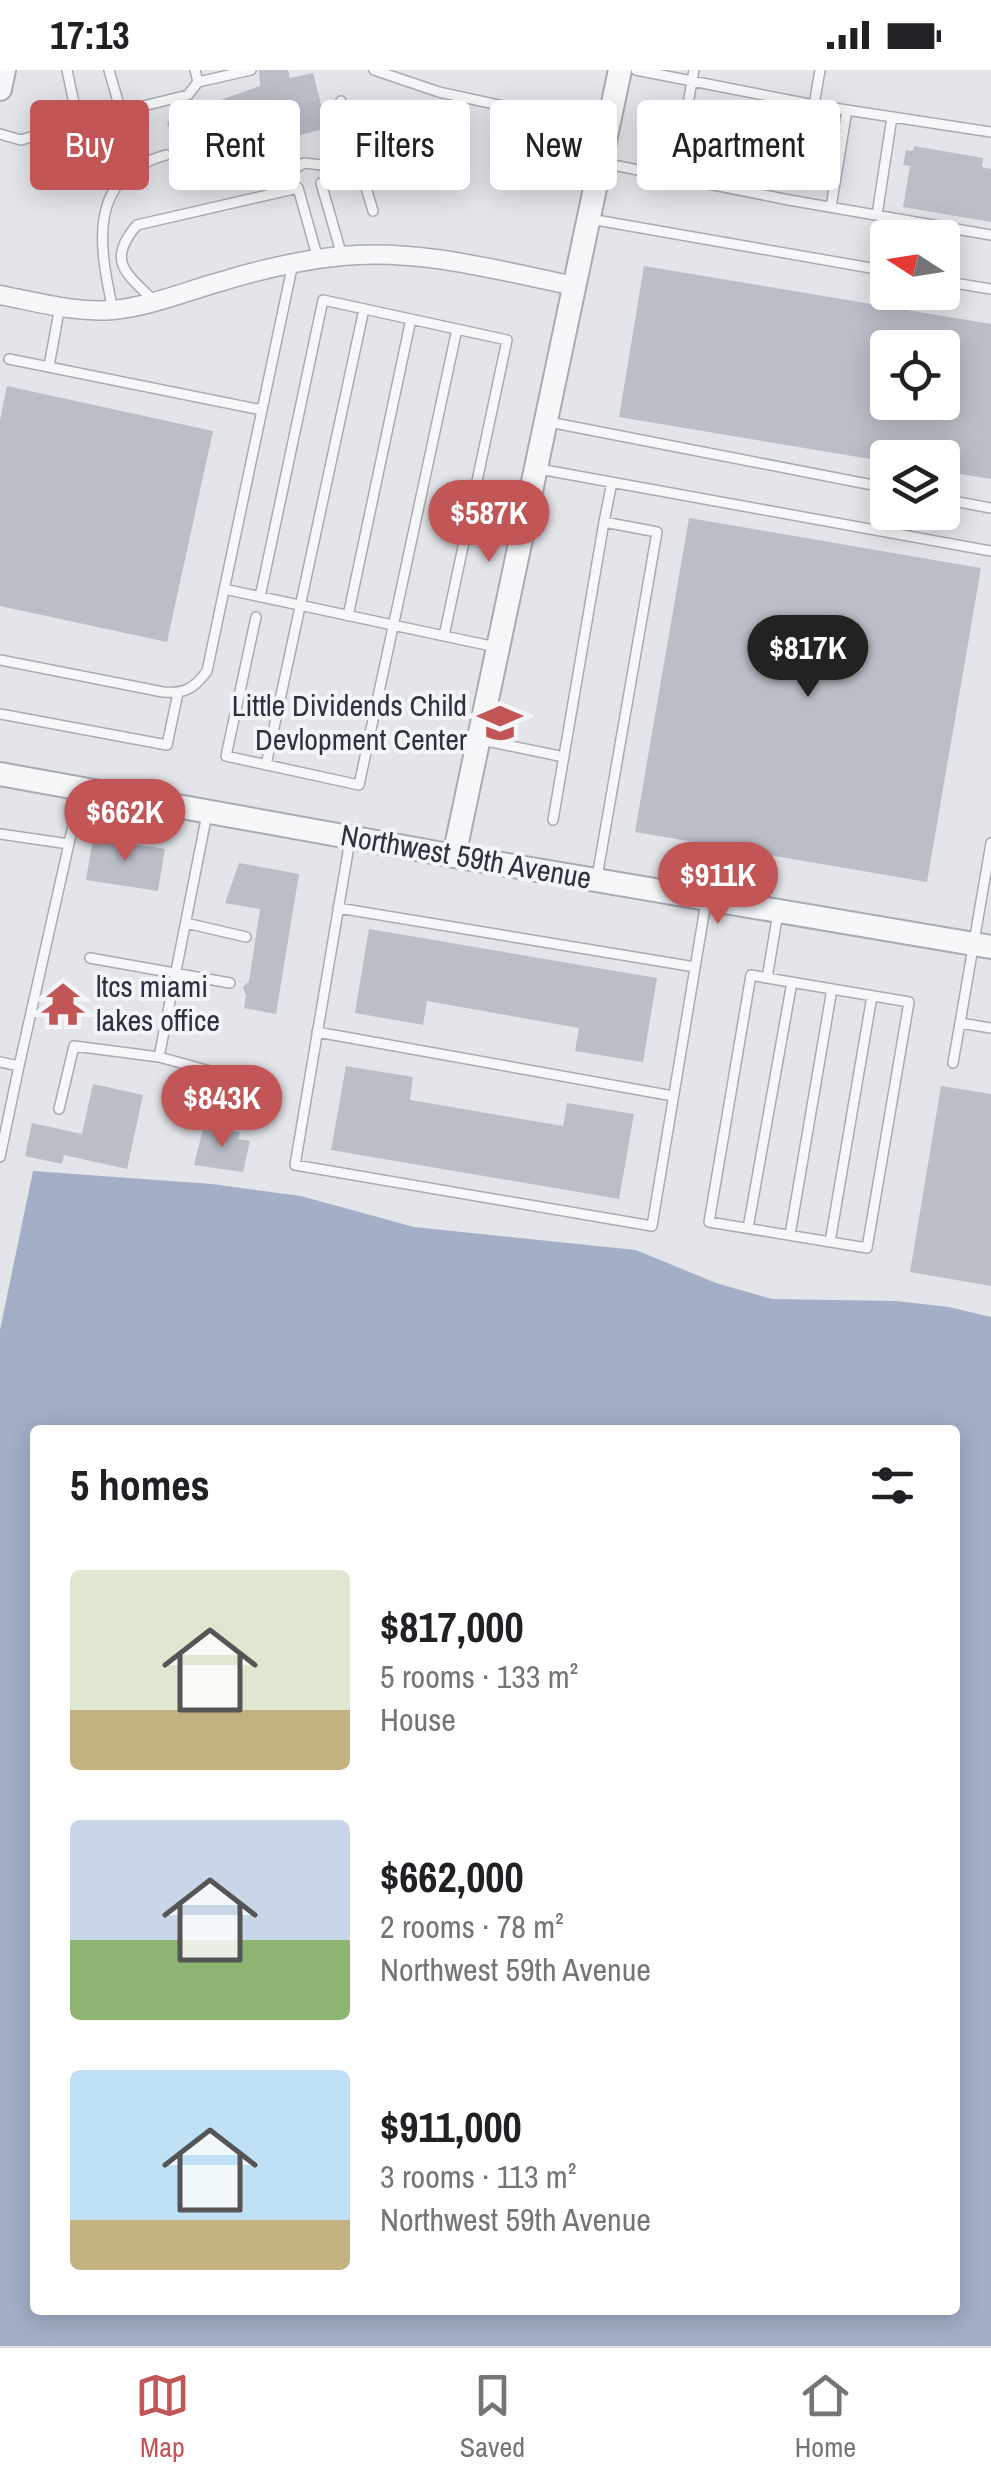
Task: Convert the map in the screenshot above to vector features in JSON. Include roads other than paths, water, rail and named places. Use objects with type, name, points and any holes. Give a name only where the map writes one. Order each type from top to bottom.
[{"type":"street","points":[[0,89],[4,70]]},
{"type":"street","points":[[614,100],[620,70]]},
{"type":"street","points":[[454,856],[595,190]]},
{"type":"street","points":[[0,295],[74,310],[113,310],[292,264],[342,256],[400,256],[464,264],[575,286]]},
{"type":"street","name":"Northwest 59th Avenue","points":[[0,774],[982,945]]},
{"type":"lane","points":[[67,70],[73,100]]},
{"type":"lane","points":[[110,70],[117,100]]},
{"type":"lane","points":[[195,70],[198,82]]},
{"type":"lane","points":[[149,105],[188,95],[198,82],[251,70]]},
{"type":"lane","points":[[374,70],[439,92],[490,103]]},
{"type":"lane","points":[[636,70],[693,76],[793,100]]},
{"type":"lane","points":[[815,100],[820,70]]},
{"type":"lane","points":[[840,109],[991,132]]},
{"type":"lane","points":[[831,208],[847,110]]},
{"type":"lane","points":[[878,216],[892,117]]},
{"type":"lane","points":[[0,134],[21,140],[30,137]]},
{"type":"lane","points":[[113,310],[100,254],[108,203],[139,162],[166,155]]},
{"type":"lane","points":[[284,191],[288,173],[304,162],[320,165]]},
{"type":"lane","points":[[156,302],[123,270],[120,253],[136,225],[289,190]]},
{"type":"lane","points":[[299,190],[318,260]]},
{"type":"lane","points":[[323,190],[342,256]]},
{"type":"lane","points":[[366,190],[372,212]]},
{"type":"lane","points":[[740,190],[991,235]]},
{"type":"lane","points":[[589,218],[870,268]]},
{"type":"lane","points":[[0,660],[178,694],[196,687],[206,671],[292,264]]},
{"type":"lane","points":[[960,284],[991,290]]},
{"type":"lane","points":[[260,597],[323,300],[364,308],[507,340],[444,636]]},
{"type":"lane","points":[[49,366],[60,306]]},
{"type":"lane","points":[[266,765],[364,308]]},
{"type":"lane","points":[[348,616],[411,319]]},
{"type":"lane","points":[[256,617],[226,756],[359,785],[457,329]]},
{"type":"lane","points":[[9,359],[262,410]]},
{"type":"lane","points":[[546,422],[870,485]]},
{"type":"lane","points":[[536,468],[991,551]]},
{"type":"lane","points":[[552,820],[612,482]]},
{"type":"lane","points":[[960,502],[991,508]]},
{"type":"lane","points":[[596,880],[657,532],[604,522]]},
{"type":"lane","points":[[224,589],[498,648]]},
{"type":"lane","points":[[0,714],[167,745],[178,694]]},
{"type":"lane","points":[[479,740],[564,756]]},
{"type":"lane","points":[[0,1158],[81,788]]},
{"type":"lane","points":[[159,1058],[208,812]]},
{"type":"lane","points":[[0,834],[69,844]]},
{"type":"lane","points":[[350,837],[295,1165],[652,1226],[706,898]]},
{"type":"lane","points":[[953,1063],[982,945],[991,843]]},
{"type":"lane","points":[[338,908],[695,967]]},
{"type":"lane","points":[[767,978],[778,911]]},
{"type":"lane","points":[[186,923],[246,937]]},
{"type":"lane","points":[[90,958],[230,983]]},
{"type":"lane","points":[[751,976],[767,978],[909,1002],[867,1248],[709,1222],[751,976]]},
{"type":"lane","points":[[748,1228],[792,982]]},
{"type":"lane","points":[[790,1236],[832,989]]},
{"type":"lane","points":[[830,1242],[872,996]]},
{"type":"lane","points":[[960,1022],[991,1028]]},
{"type":"lane","points":[[317,1032],[673,1096]]},
{"type":"lane","points":[[59,1108],[74,1046],[159,1058],[232,1076],[224,1114]]},
{"type":"lane","points":[[0,1062],[19,1066]]},
{"type":"water","points":[[33,1171],[212,1184],[301,1196],[414,1227],[636,1250],[716,1283],[772,1299],[896,1301],[991,1317],[991,2346],[0,2346],[0,1330]]},
{"type":"place","name":"Little Dividends Child Devlopment Center","points":[[500,723]]},
{"type":"place","name":"ltcs miami lakes office","points":[[63,1004]]}]
